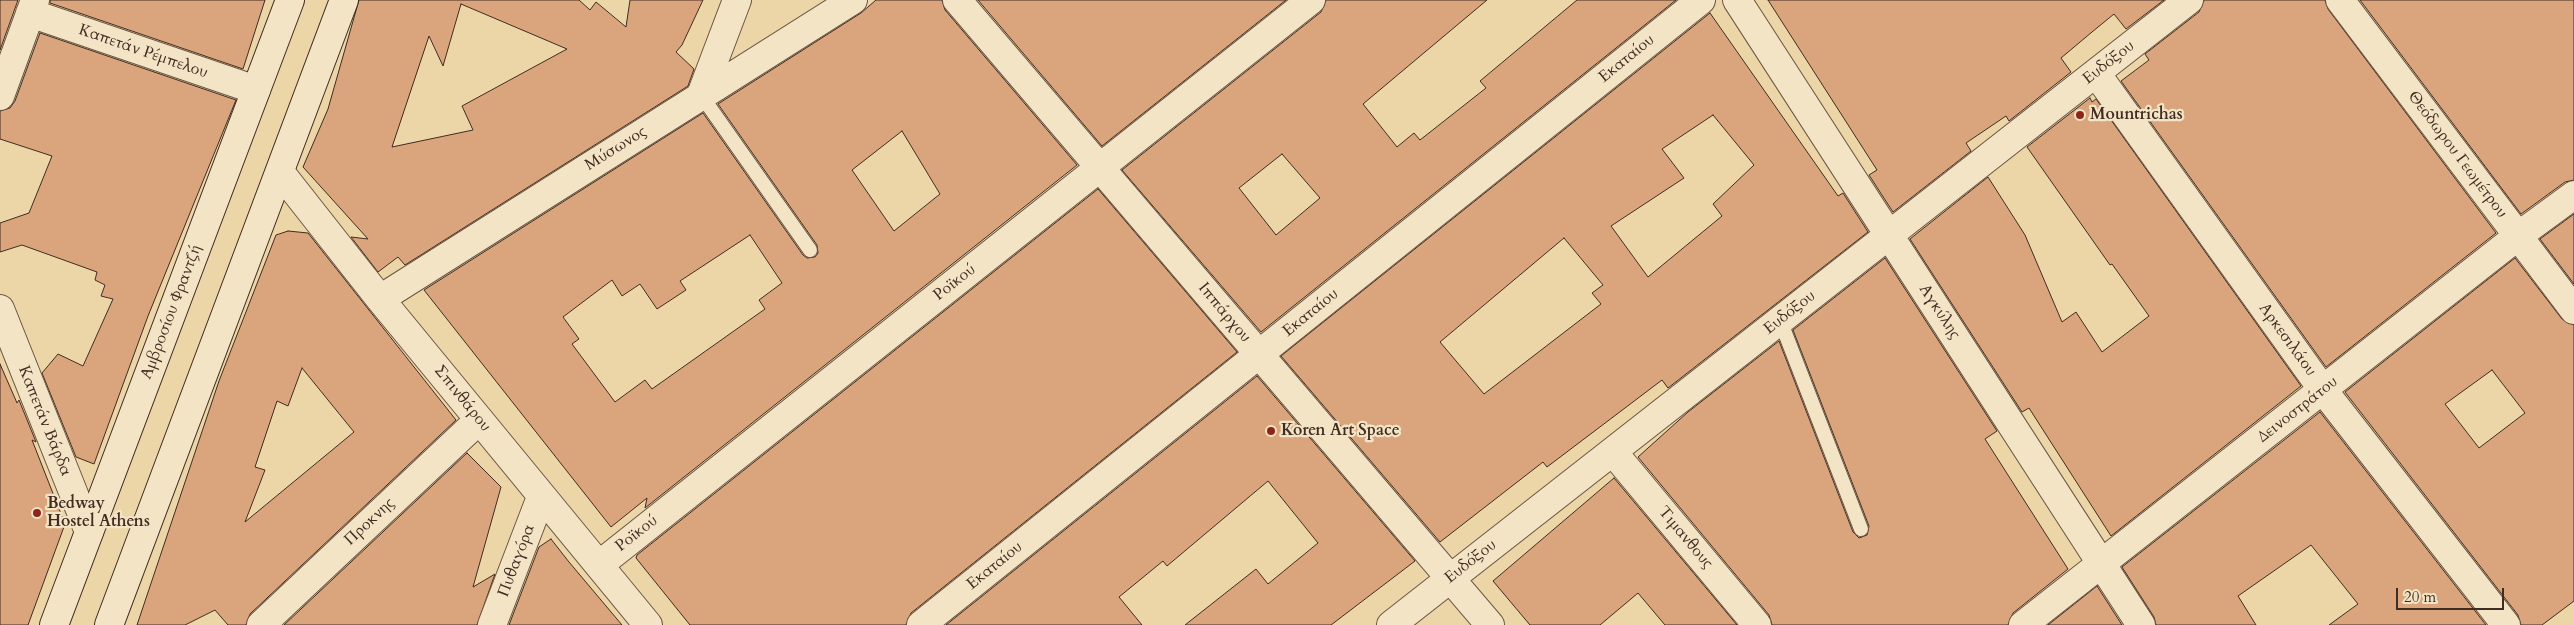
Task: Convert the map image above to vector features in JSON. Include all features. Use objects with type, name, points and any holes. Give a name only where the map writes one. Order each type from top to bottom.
[{"type":"street","name":"Αμβροσίου Φραντζή","points":[[54,625],[290,0]]},
{"type":"street","points":[[109,625],[344,0]]},
{"type":"street","points":[[701,96],[737,0]]},
{"type":"street","name":"Μύσωνος","points":[[380,299],[853,0]]},
{"type":"street","name":"Ιππάρχου","points":[[957,0],[1490,625]]},
{"type":"street","name":"Ροϊκού","points":[[599,565],[1310,0]]},
{"type":"street","name":"Εκαταίου","points":[[921,625],[1701,0]]},
{"type":"street","name":"Αγκύλης","points":[[1737,0],[2141,625]]},
{"type":"street","name":"Ευδόξου","points":[[1391,625],[2189,0]]},
{"type":"street","name":"Θεόδωρου Γεωμέτρου","points":[[2340,0],[2574,310]]},
{"type":"street","name":"Καπετάν Ρέμπελου","points":[[33,7],[256,90]]},
{"type":"street","points":[[0,96],[33,7]]},
{"type":"street","name":"Αρκεσιλάου","points":[[2096,73],[2323,390],[2506,625]]},
{"type":"street","name":"Σπινθάρου","points":[[280,172],[380,299],[648,625]]},
{"type":"street","name":"Δεινοστράτου","points":[[2023,625],[2102,565],[2518,236],[2574,195]]},
{"type":"street","name":"Καπετάν Βάρδα","points":[[0,309],[7,347],[89,532]]},
{"type":"street","name":"Προκνης","points":[[261,625],[479,420]]},
{"type":"street","name":"Τιμανθους","points":[[1613,452],[1757,625]]},
{"type":"street","name":"Πυθαγόρα","points":[[492,625],[541,497]]},
{"type":"lane","points":[[701,96],[810,250]]},
{"type":"lane","points":[[1780,320],[1861,529]]},
{"type":"building","points":[[0,0],[18,0],[0,50]]},
{"type":"building","points":[[50,0],[265,0],[243,69],[50,3]]},
{"type":"building","points":[[359,0],[579,0],[590,10],[596,2],[626,27],[630,0],[703,0],[682,45],[676,52],[694,69],[688,86],[405,265],[398,257],[378,272],[351,237],[368,239],[303,167],[328,109]],"holes":[[[461,4],[567,49],[462,106],[473,130],[392,147],[429,36],[443,66]]]},
{"type":"building","points":[[876,0],[942,0],[945,10],[1077,165],[645,508],[647,498],[611,527],[424,290],[703,113],[803,255],[807,258],[815,257],[818,253],[817,245],[718,104],[861,13]],"holes":[[[902,131],[940,194],[894,231],[852,170]],[[750,235],[782,283],[759,300],[765,309],[652,389],[645,380],[615,402],[572,344],[579,339],[563,317],[612,280],[622,296],[640,284],[657,309],[686,290],[680,281]]]},
{"type":"building","points":[[978,0],[1286,0],[1102,146]]},
{"type":"building","points":[[1326,0],[1487,0],[1363,104],[1397,147],[1414,133],[1420,140],[1486,88],[1480,81],[1577,0],[1676,0],[1261,332],[1122,170],[1321,12]],"holes":[[[1282,154],[1320,198],[1276,235],[1239,188]]]},
{"type":"building","points":[[1768,0],[2164,0],[2126,29],[2114,14],[2061,58],[2071,72],[2009,121],[2006,116],[1966,143],[1971,151],[1893,212],[1869,175],[1877,170]]},
{"type":"building","points":[[2204,0],[2325,0],[2328,9],[2496,233],[2326,367],[2121,81],[2149,60],[2145,54],[2199,12]]},
{"type":"building","points":[[2360,0],[2574,0],[2574,180],[2565,182],[2521,214]]},
{"type":"building","points":[[1710,13],[1838,196],[1843,193],[1868,232],[1668,388],[1662,380],[1547,467],[1543,462],[1440,542],[1281,356]],"holes":[[[1713,115],[1754,165],[1713,204],[1722,216],[1648,277],[1611,226],[1684,178],[1662,149]],[[1564,238],[1603,285],[1592,293],[1601,304],[1484,394],[1440,342]]]},
{"type":"building","points":[[40,33],[236,100],[148,316],[94,464],[76,457],[42,373],[58,354],[83,366],[113,299],[101,296],[105,285],[95,280],[97,272],[22,245],[0,252],[0,223],[29,213],[52,156],[0,139],[0,111],[10,108],[15,101]]},
{"type":"building","points":[[2090,98],[2092,102],[2096,99],[2301,386],[2111,536],[2029,408],[2022,412],[1910,239],[1988,177],[2025,235],[2062,322],[2076,312],[2102,352],[2149,316],[2112,264],[2110,265],[2027,147]]},
{"type":"building","points":[[1098,189],[1237,352],[911,613],[906,625],[690,625],[636,558],[637,555]]},
{"type":"building","points":[[2574,214],[2574,284],[2540,239]]},
{"type":"building","points":[[288,231],[308,233],[456,420],[250,614],[246,625],[228,625],[215,610],[185,625],[137,625],[219,381],[276,235]],"holes":[[[302,368],[354,432],[245,522],[265,470],[255,467],[277,401],[288,406]]]},
{"type":"building","points":[[1885,258],[1997,431],[1985,439],[2068,569],[2013,613],[2008,625],[1772,625],[1769,615],[1638,457],[1688,412],[1779,341],[1853,532],[1859,538],[1867,535],[1869,526],[1793,330]]},
{"type":"building","points":[[2515,258],[2562,319],[2574,325],[2574,601],[2542,625],[2521,625],[2518,615],[2345,392]],"holes":[[[2492,370],[2525,413],[2479,448],[2445,404]]]},
{"type":"building","points":[[0,364],[17,403],[19,400],[36,442],[32,440],[65,524],[28,625],[0,625]]},
{"type":"building","points":[[1257,376],[1415,561],[1331,625],[1185,625],[1256,569],[1268,584],[1318,543],[1268,481],[1167,566],[1163,561],[1119,597],[1142,625],[946,625]]},
{"type":"building","points":[[2320,412],[2486,625],[2329,625],[2358,604],[2311,545],[2238,596],[2256,625],[2156,625],[2154,617],[2122,567]]},
{"type":"building","points":[[467,453],[501,487],[473,587],[495,574],[477,625],[284,625]]},
{"type":"building","points":[[1614,478],[1737,625],[1665,625],[1638,593],[1600,625],[1530,625],[1493,581]]},
{"type":"building","points":[[551,539],[622,625],[509,625],[539,547]]},
{"type":"building","points":[[2097,586],[2122,625],[2048,625]]},
{"type":"place","name":"Mountrichas","points":[[2080,115]]},
{"type":"place","name":"Koren Art Space","points":[[1271,431]]},
{"type":"place","name":"Bedway Hostel Athens","points":[[37,513]]}]
